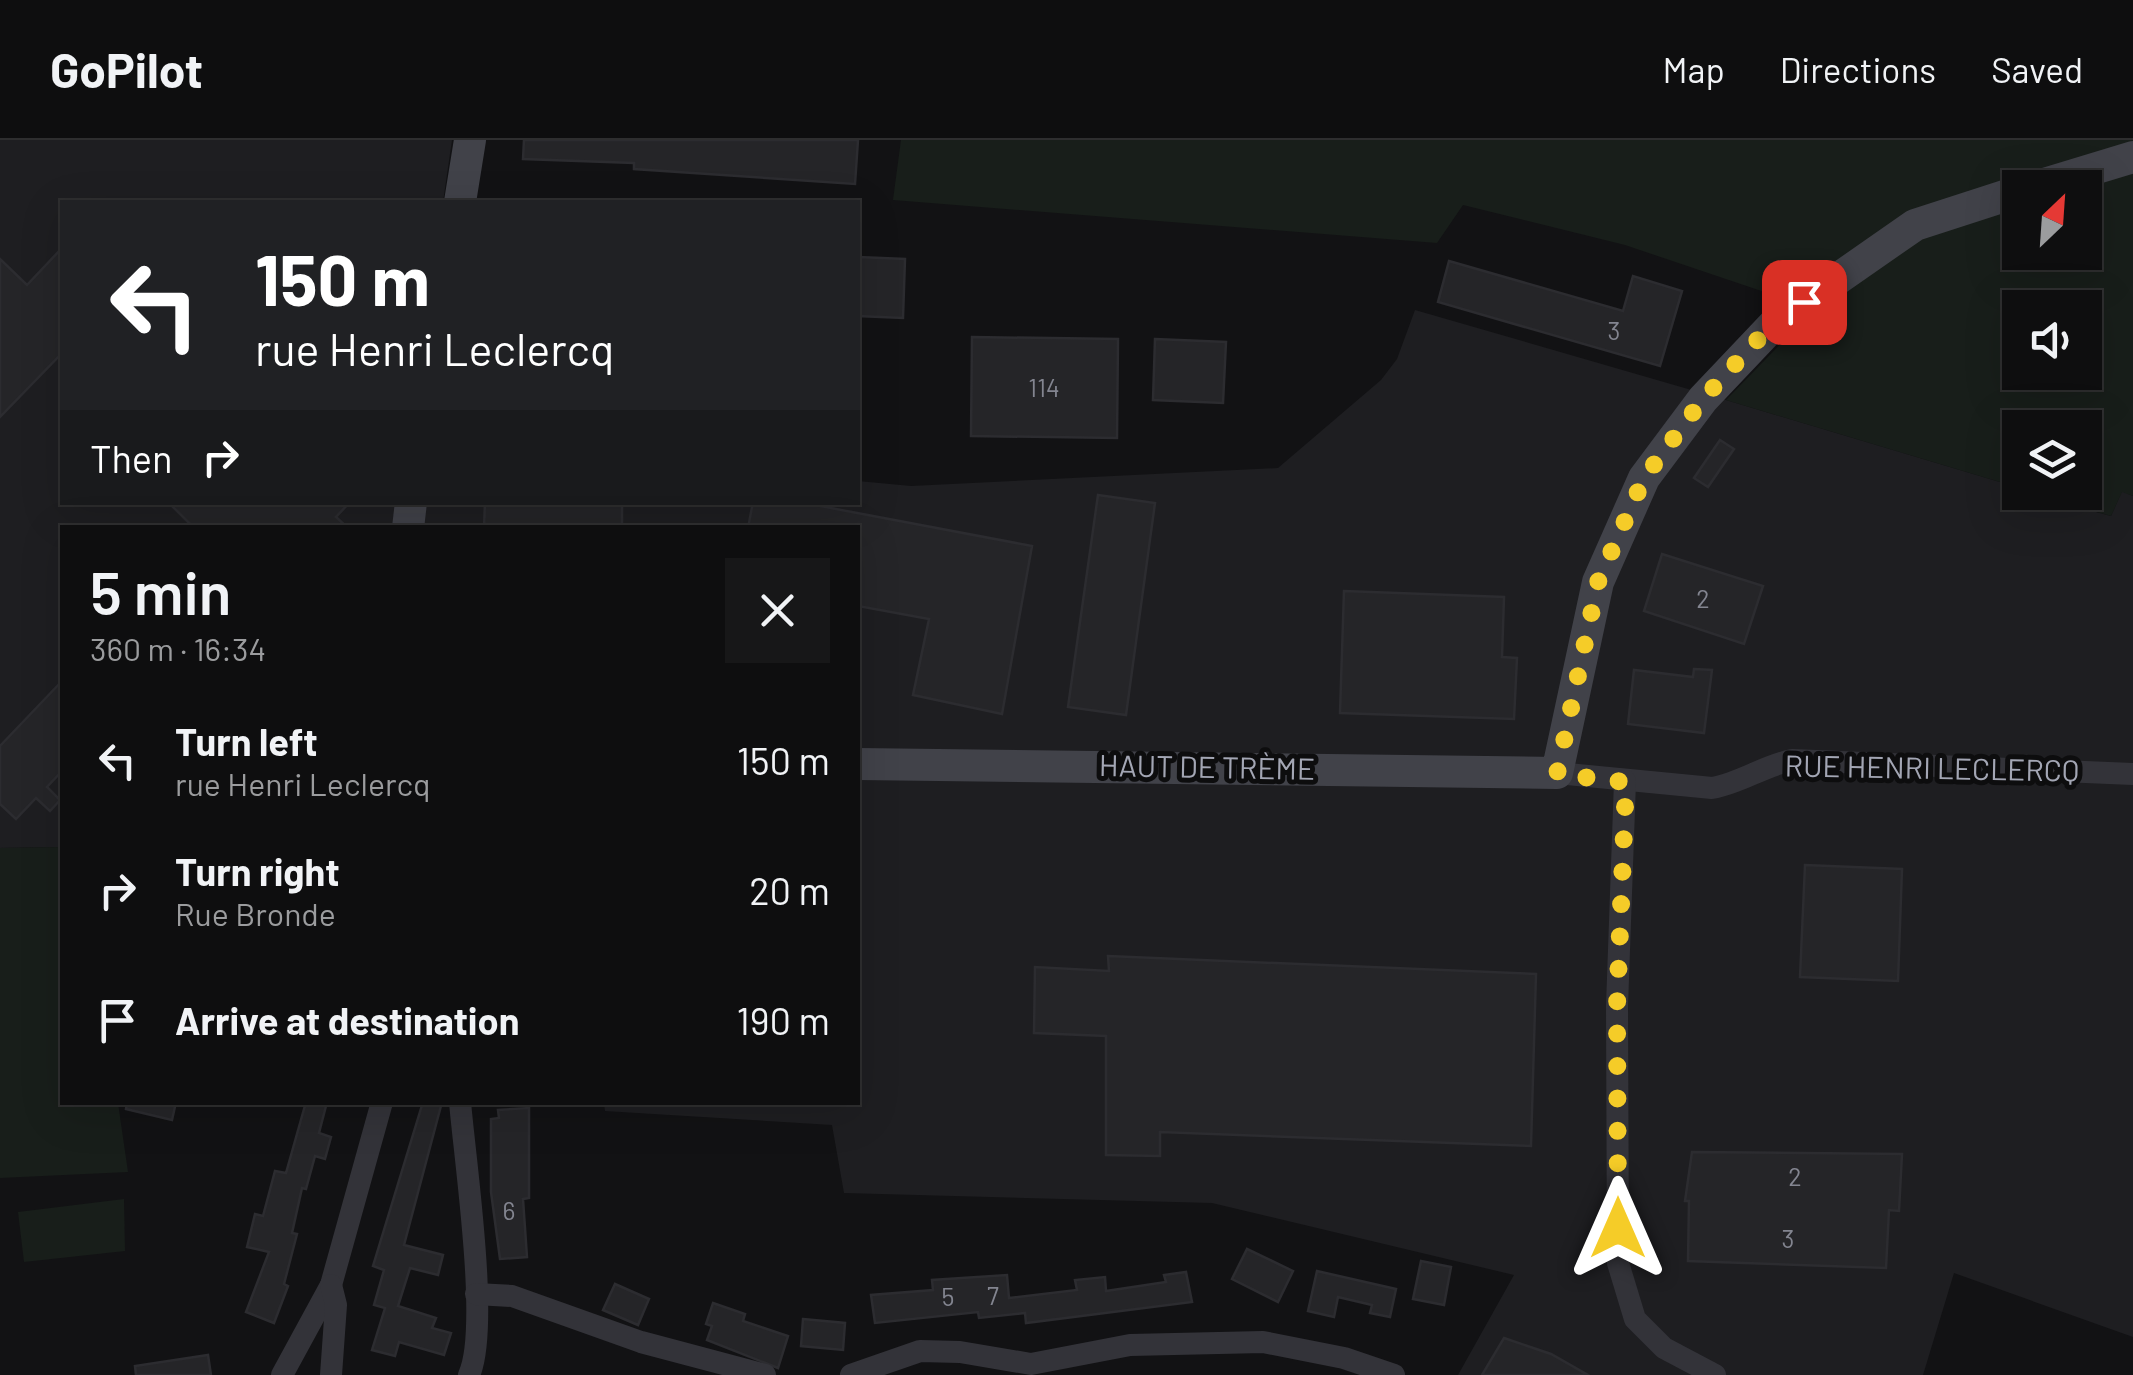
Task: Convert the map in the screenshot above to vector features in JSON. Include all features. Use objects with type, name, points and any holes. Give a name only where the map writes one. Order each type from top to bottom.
[{"type":"street","points":[[460,200],[470,140]]},
{"type":"street","points":[[2090,170],[2133,157]]},
{"type":"street","points":[[1557,774],[1598,582],[1644,478],[1703,399],[1776,320],[1915,225],[2002,197]]},
{"type":"street","name":"RUE HENRI LECLERCQ","points":[[1557,774],[1712,788],[1792,760],[2133,774]]},
{"type":"street","name":"HAUT DE TRÈME","points":[[860,764],[1557,774]]},
{"type":"street","points":[[1626,782],[1617,1006],[1618,1263],[1635,1319],[1664,1348],[1715,1375]]},
{"type":"street","points":[[282,1375],[331,1285],[381,1105]]},
{"type":"street","points":[[460,1105],[478,1346],[470,1375]]},
{"type":"street","points":[[331,1285],[336,1306],[331,1375]]},
{"type":"street","points":[[476,1294],[512,1296],[642,1342],[765,1375]]},
{"type":"street","points":[[852,1375],[920,1351],[1030,1364],[1130,1345],[1246,1342],[1344,1358],[1394,1375]]},
{"type":"shaded area","points":[[0,140],[452,140],[443,200],[60,200],[60,505],[860,505],[860,481],[911,486],[1278,468],[1381,380],[1397,359],[1415,310],[2002,483],[2002,510],[2088,510],[2111,516],[2122,491],[2133,496],[2133,1337],[1954,1273],[1923,1375],[1458,1375],[1514,1275],[1212,1203],[844,1193],[832,1125],[605,1111],[604,1105],[860,1105],[860,525],[60,525],[60,847],[0,848]]},
{"type":"shaded area","points":[[901,140],[2133,140],[2133,149],[2083,161],[2065,170],[2002,170],[2002,201],[1794,302],[1625,245],[1463,205],[1437,243],[893,200]]},
{"type":"shaded area","points":[[2133,164],[2133,496],[2122,492],[2111,516],[2091,510],[2102,510],[2102,410],[2002,410],[2002,483],[1726,400],[1839,284],[1915,238],[2002,204],[2002,270],[2102,270],[2102,180]]},
{"type":"shaded area","points":[[60,847],[60,1105],[118,1105],[128,1172],[0,1178],[0,848]]},
{"type":"shaded area","points":[[124,1199],[125,1251],[24,1262],[18,1212]]},
{"type":"building","points":[[524,140],[858,140],[855,184],[634,169],[634,163],[523,159]]},
{"type":"building","points":[[60,250],[60,355],[0,417],[0,259],[27,285]]},
{"type":"building","points":[[860,257],[905,259],[903,318],[860,316]]},
{"type":"building","points":[[1449,261],[1623,311],[1633,276],[1682,291],[1660,366],[1438,302]]},
{"type":"building","points":[[972,337],[1118,339],[1117,438],[971,436]]},
{"type":"building","points":[[1155,339],[1226,342],[1223,403],[1153,400]]},
{"type":"building","points":[[1720,440],[1734,449],[1708,487],[1694,478]]},
{"type":"building","points":[[1098,495],[1155,503],[1126,715],[1068,707]]},
{"type":"building","points":[[171,505],[347,505],[336,517],[345,525],[191,525]]},
{"type":"building","points":[[485,505],[622,505],[622,525],[484,525]]},
{"type":"building","points":[[752,505],[815,505],[1032,546],[1002,714],[913,695],[929,619],[860,606],[860,525],[749,525]]},
{"type":"building","points":[[1662,554],[1763,586],[1744,644],[1644,611]]},
{"type":"building","points":[[1344,591],[1504,597],[1502,657],[1517,658],[1514,719],[1340,713]]},
{"type":"building","points":[[1694,669],[1712,670],[1704,733],[1628,724],[1634,670],[1693,677]]},
{"type":"building","points":[[60,683],[60,773],[47,787],[60,800],[50,811],[36,798],[16,819],[0,804],[0,746]]},
{"type":"building","points":[[1805,865],[1902,869],[1898,981],[1800,977]]},
{"type":"building","points":[[1108,956],[1536,974],[1531,1146],[1160,1132],[1160,1156],[1106,1155],[1106,1036],[1034,1033],[1035,967],[1109,971]]},
{"type":"building","points":[[127,1105],[175,1105],[172,1120],[126,1109]]},
{"type":"building","points":[[305,1105],[326,1105],[319,1133],[331,1137],[325,1159],[315,1156],[306,1189],[302,1188],[292,1233],[297,1234],[284,1284],[288,1286],[274,1323],[246,1312],[269,1252],[247,1247],[255,1214],[263,1216],[275,1171],[286,1173]]},
{"type":"building","points":[[422,1105],[441,1105],[404,1245],[443,1255],[438,1275],[410,1268],[398,1306],[436,1318],[432,1328],[451,1333],[444,1355],[399,1342],[395,1356],[372,1350],[385,1308],[374,1305],[384,1270],[373,1266]]},
{"type":"building","points":[[529,1108],[529,1198],[523,1199],[527,1257],[500,1259],[491,1192],[491,1119],[499,1118],[498,1110]]},
{"type":"building","points":[[1692,1152],[1902,1154],[1899,1211],[1889,1210],[1886,1268],[1688,1261],[1689,1201],[1685,1201]]},
{"type":"building","points":[[1247,1249],[1293,1271],[1278,1302],[1232,1279]]},
{"type":"building","points":[[1421,1261],[1451,1267],[1444,1305],[1413,1299]]},
{"type":"building","points":[[1317,1271],[1396,1289],[1390,1317],[1370,1313],[1372,1305],[1338,1297],[1334,1317],[1308,1311]]},
{"type":"building","points":[[1186,1272],[1192,1302],[1026,1323],[1025,1313],[979,1318],[978,1312],[875,1323],[871,1295],[933,1290],[932,1280],[1007,1275],[1009,1298],[1077,1290],[1075,1280],[1105,1277],[1106,1291],[1166,1282],[1164,1275]]},
{"type":"building","points":[[615,1284],[649,1299],[638,1325],[603,1310]]},
{"type":"building","points":[[713,1303],[745,1314],[743,1321],[788,1336],[778,1368],[707,1340],[712,1326],[706,1324]]},
{"type":"building","points":[[803,1319],[845,1323],[843,1350],[801,1346]]},
{"type":"building","points":[[1504,1338],[1551,1354],[1588,1375],[1482,1375]]},
{"type":"building","points":[[208,1355],[211,1375],[136,1375],[135,1366]]},
{"type":"route","points":[[1618,1228],[1617,1006],[1626,782],[1557,774],[1598,582],[1644,478],[1703,399],[1776,320],[1804,302]]}]
